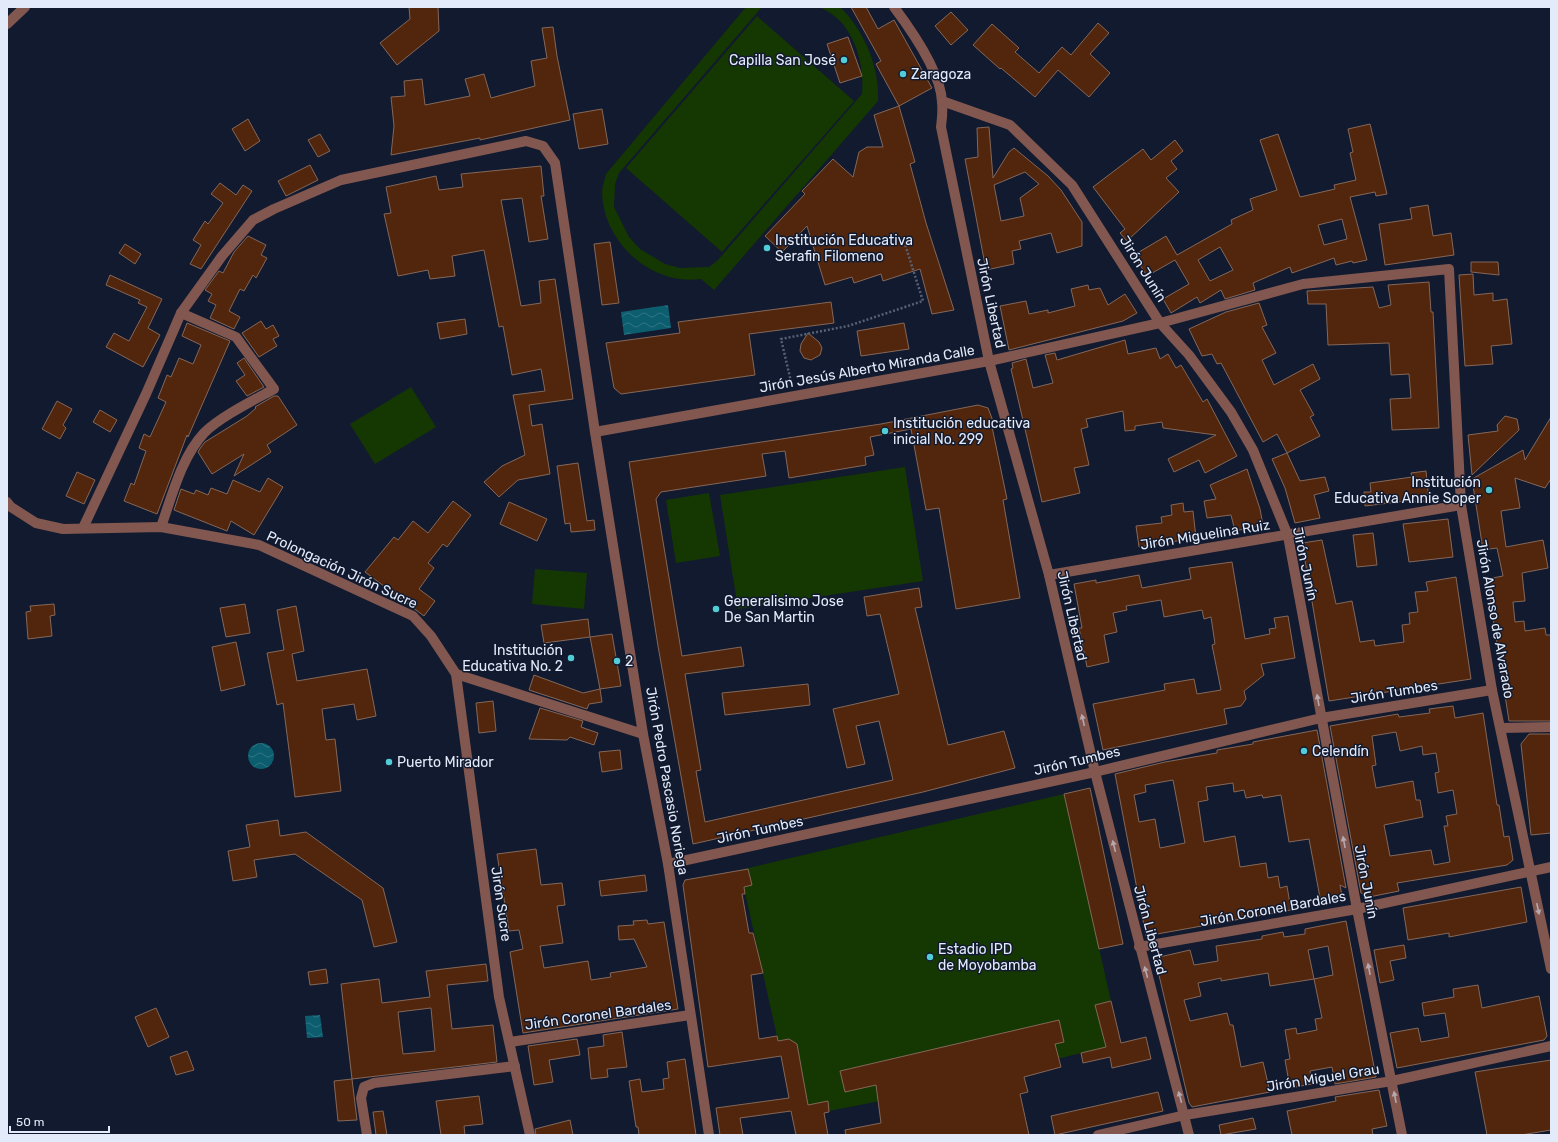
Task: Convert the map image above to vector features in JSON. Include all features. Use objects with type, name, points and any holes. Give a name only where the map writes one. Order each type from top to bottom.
[{"type":"street","points":[[7,24],[25,7]]},
{"type":"street","name":"Jirón Libertad","points":[[894,7],[908,25],[935,74],[942,101],[941,127],[989,362],[1049,575],[1095,772],[1139,947],[1190,1135]]},
{"type":"street","name":"Jirón Junín","points":[[942,101],[1010,125],[1072,185],[1160,323],[1189,355],[1232,412],[1253,450],[1288,536],[1357,909],[1402,1135]]},
{"type":"street","name":"Jirón Pedro Pascasio Noriega","points":[[83,528],[146,394],[181,313],[222,256],[253,220],[274,209],[341,180],[526,141],[543,146],[555,162],[595,432],[643,734],[668,864],[709,1135]]},
{"type":"street","name":"Jirón Jesús Alberto Miranda Calle","points":[[595,432],[989,362],[1160,323],[1304,284],[1449,269]]},
{"type":"street","name":"Jirón Alonso de Alvarado","points":[[1449,269],[1461,505],[1492,690],[1502,728],[1551,968]]},
{"type":"street","points":[[161,527],[187,457],[205,433],[237,410],[274,389],[236,337],[181,313]]},
{"type":"street","name":"Prolongación Jirón Sucre","points":[[7,502],[11,507],[36,524],[63,529],[161,527],[259,545],[413,616],[431,636],[456,674]]},
{"type":"street","name":"Jirón Miguelina Ruiz","points":[[1049,575],[1288,536],[1461,505]]},
{"type":"street","points":[[456,674],[643,734]]},
{"type":"street","name":"Jirón Sucre","points":[[456,674],[500,997],[530,1135]]},
{"type":"street","name":"Jirón Tumbes","points":[[668,864],[1095,772],[1321,718],[1492,690]]},
{"type":"street","points":[[1502,728],[1551,727]]},
{"type":"street","name":"Jirón Coronel Bardales","points":[[1139,947],[1357,909],[1551,867]]},
{"type":"street","name":"Jirón Coronel Bardales","points":[[510,1042],[690,1015]]},
{"type":"street","name":"Jirón Miguel Grau","points":[[1098,1135],[1185,1115],[1392,1080],[1551,1046]]},
{"type":"street","points":[[367,1135],[361,1098],[364,1087],[374,1083],[515,1066]]},
{"type":"path","points":[[795,396],[781,339],[848,326],[923,301],[903,238]]},
{"type":"shaded area","points":[[746,7],[762,7],[619,173],[615,184],[614,207],[629,237],[640,249],[665,264],[680,268],[709,267],[718,260],[862,94],[859,56],[848,31],[840,21],[830,13],[818,7],[840,7],[849,16],[869,50],[876,76],[878,101],[714,290],[701,279],[682,279],[665,275],[648,268],[633,257],[611,228],[604,210],[602,190],[606,174]]},
{"type":"shaded area","points":[[757,16],[854,101],[722,252],[626,168]]},
{"type":"shaded area","points":[[411,387],[436,427],[375,464],[350,424]]},
{"type":"shaded area","points":[[905,467],[923,581],[738,609],[720,495]]},
{"type":"shaded area","points":[[709,493],[720,556],[676,563],[666,500]]},
{"type":"shaded area","points":[[535,569],[587,573],[584,609],[532,604]]},
{"type":"shaded area","name":"Estadio IPD de Moyobamba","points":[[1064,794],[1111,1001],[1110,1046],[906,1096],[793,1118],[778,1041],[740,870]]},
{"type":"water","points":[[668,305],[671,328],[624,335],[621,312]]},
{"type":"water","points":[[261,743],[270,747],[274,756],[270,765],[261,769],[252,765],[248,756],[252,747]]},
{"type":"water","points":[[320,1015],[323,1037],[307,1038],[305,1016]]},
{"type":"building","points":[[409,7],[438,7],[439,31],[397,65],[380,43],[410,19]]},
{"type":"building","points":[[851,7],[866,7],[878,29],[894,20],[932,88],[899,106],[876,64],[881,61]]},
{"type":"building","points":[[951,12],[968,30],[951,45],[935,26]]},
{"type":"building","points":[[1098,23],[1109,33],[1090,54],[1110,73],[1089,97],[1058,70],[1035,97],[973,45],[992,24],[1019,48],[1015,52],[1039,73],[1062,47],[1071,55]]},
{"type":"building","points":[[553,27],[557,56],[570,120],[480,140],[480,138],[391,155],[394,126],[391,97],[405,96],[404,81],[422,79],[425,105],[470,96],[465,79],[484,74],[491,98],[535,86],[531,61],[547,58],[542,28]]},
{"type":"building","name":"Capilla San José","points":[[848,37],[862,76],[840,83],[827,44]]},
{"type":"building","points":[[899,106],[915,162],[910,164],[926,223],[954,310],[932,314],[920,269],[883,281],[881,274],[854,283],[852,277],[825,285],[807,226],[782,252],[765,236],[805,194],[802,191],[833,159],[853,177],[859,152],[867,147],[883,147],[874,115]]},
{"type":"building","points":[[602,109],[608,144],[579,149],[573,114]]},
{"type":"building","points":[[248,119],[260,141],[245,151],[232,129]]},
{"type":"building","points":[[1370,124],[1387,194],[1376,196],[1375,192],[1350,197],[1367,260],[1353,263],[1352,261],[1336,265],[1334,258],[1292,273],[1290,267],[1253,283],[1255,290],[1225,299],[1221,290],[1200,303],[1197,297],[1171,313],[1163,299],[1189,284],[1175,260],[1147,276],[1134,255],[1166,236],[1177,255],[1232,224],[1231,220],[1253,210],[1250,199],[1277,190],[1260,140],[1278,134],[1300,197],[1335,189],[1334,185],[1356,180],[1350,153],[1353,152],[1348,129]],"holes":[[[1342,219],[1347,239],[1324,245],[1318,225]],[[1220,247],[1233,270],[1210,281],[1198,260]]]},
{"type":"building","points":[[989,127],[993,178],[1009,152],[1014,148],[1048,176],[1061,190],[1082,222],[1082,246],[1057,253],[1051,233],[1019,241],[1021,249],[1012,251],[1014,264],[986,270],[965,159],[978,157],[977,128]],"holes":[[[1025,172],[1039,184],[1020,198],[1024,216],[1001,221],[994,185]]]},
{"type":"building","points":[[320,134],[330,151],[318,157],[308,140]]},
{"type":"building","points":[[1175,140],[1183,151],[1171,161],[1177,169],[1166,178],[1179,192],[1127,241],[1120,233],[1125,229],[1093,187],[1143,149],[1151,160]]},
{"type":"building","points":[[310,165],[318,180],[286,196],[278,181]]},
{"type":"building","points":[[541,166],[544,196],[541,196],[548,239],[529,242],[522,198],[501,200],[521,306],[541,303],[539,281],[555,279],[573,399],[529,405],[532,426],[542,424],[550,474],[518,480],[499,497],[484,482],[502,466],[525,455],[513,395],[545,391],[541,369],[512,375],[503,326],[499,327],[484,250],[452,256],[455,276],[430,279],[428,270],[398,276],[384,214],[391,213],[386,187],[436,176],[439,190],[463,187],[461,174]]},
{"type":"building","points":[[220,183],[236,195],[243,185],[252,191],[201,269],[190,264],[201,245],[193,240],[205,221],[208,224],[223,203],[211,194]]},
{"type":"building","points":[[1428,205],[1433,236],[1451,233],[1454,255],[1385,265],[1379,224],[1412,219],[1410,208]]},
{"type":"building","points":[[248,236],[266,245],[261,255],[267,258],[256,278],[253,275],[244,291],[240,289],[229,311],[240,317],[234,329],[210,318],[216,305],[208,301],[212,294],[205,290],[219,271],[223,273],[234,252]]},
{"type":"building","points":[[610,242],[619,303],[602,305],[594,244]]},
{"type":"building","points":[[125,244],[141,254],[135,264],[119,253]]},
{"type":"building","points":[[1471,262],[1498,262],[1499,275],[1471,272]]},
{"type":"building","points":[[1473,274],[1474,295],[1493,293],[1493,301],[1507,299],[1512,344],[1491,346],[1493,364],[1465,366],[1459,275]]},
{"type":"building","points":[[110,275],[162,299],[148,328],[160,335],[143,367],[106,347],[114,333],[129,341],[147,307],[138,303],[140,300],[106,285]]},
{"type":"building","points":[[1429,282],[1431,312],[1433,312],[1439,428],[1392,430],[1390,399],[1411,398],[1409,374],[1391,375],[1389,343],[1328,345],[1326,304],[1308,304],[1307,291],[1373,287],[1379,308],[1391,305],[1388,285]]},
{"type":"building","points":[[1088,285],[1089,290],[1100,288],[1108,305],[1125,294],[1137,313],[1123,321],[1009,350],[1000,306],[1026,301],[1029,314],[1048,310],[1048,313],[1075,306],[1071,289]]},
{"type":"building","points":[[831,302],[834,323],[749,334],[755,375],[621,394],[614,388],[606,343],[680,333],[678,322]]},
{"type":"building","points":[[1259,303],[1267,325],[1262,327],[1276,353],[1262,360],[1274,385],[1313,364],[1320,379],[1300,390],[1314,415],[1310,417],[1320,436],[1287,453],[1277,434],[1263,442],[1221,363],[1217,364],[1212,354],[1202,356],[1189,329],[1226,312]]},
{"type":"building","points":[[465,319],[467,334],[440,339],[437,323]]},
{"type":"building","points":[[261,321],[266,329],[273,325],[279,336],[273,339],[277,346],[259,357],[242,333]]},
{"type":"building","points":[[187,323],[230,341],[188,437],[187,435],[157,514],[124,501],[131,483],[134,485],[146,451],[139,448],[144,434],[150,437],[166,402],[158,398],[167,375],[171,377],[179,358],[193,364],[201,345],[182,336]]},
{"type":"building","points":[[904,323],[909,349],[861,356],[857,331]]},
{"type":"building","points":[[808,333],[819,342],[822,348],[820,355],[811,360],[804,358],[800,351],[801,344]]},
{"type":"building","points":[[1125,340],[1128,354],[1156,348],[1160,359],[1168,354],[1176,368],[1181,365],[1203,402],[1207,399],[1237,456],[1205,473],[1199,460],[1174,472],[1168,459],[1216,435],[1163,428],[1162,422],[1135,426],[1135,430],[1125,431],[1123,411],[1086,419],[1088,427],[1081,429],[1089,465],[1074,468],[1080,493],[1042,502],[1011,369],[1013,368],[1012,363],[1026,359],[1033,388],[1053,383],[1045,355],[1055,353],[1057,360]]},
{"type":"building","points":[[244,358],[264,387],[247,396],[236,381],[245,375],[237,363]]},
{"type":"building","points":[[274,396],[278,396],[297,425],[267,445],[271,452],[234,476],[244,454],[212,474],[198,452],[201,447],[205,442],[247,416],[256,408],[255,407]]},
{"type":"building","points":[[57,401],[72,409],[63,425],[66,428],[60,439],[42,429]]},
{"type":"building","points":[[978,405],[988,408],[993,421],[991,422],[1007,499],[1003,500],[1020,598],[956,609],[939,508],[926,510],[911,429],[870,437],[874,455],[865,457],[866,465],[789,478],[785,451],[762,454],[766,476],[661,492],[656,499],[682,656],[741,647],[744,666],[685,674],[701,770],[696,771],[705,822],[893,780],[879,721],[856,726],[865,764],[847,768],[833,709],[899,694],[880,614],[867,616],[864,597],[919,588],[922,607],[915,608],[948,745],[1004,731],[1015,768],[923,792],[693,844],[658,646],[629,462],[881,424]]},
{"type":"building","points":[[100,410],[117,420],[110,432],[93,422]]},
{"type":"building","points":[[1505,416],[1517,419],[1519,430],[1472,475],[1468,435],[1498,431],[1497,425]]},
{"type":"building","points":[[1551,417],[1551,479],[1545,488],[1515,478],[1520,508],[1501,511],[1506,547],[1543,540],[1548,568],[1522,573],[1525,601],[1513,602],[1515,622],[1524,621],[1525,631],[1545,628],[1546,635],[1551,635],[1551,721],[1509,721],[1487,579],[1503,576],[1497,548],[1483,550],[1472,479],[1523,450],[1525,460]]},
{"type":"building","points":[[1287,453],[1300,481],[1325,477],[1329,491],[1314,495],[1320,518],[1295,523],[1285,488],[1272,459]]},
{"type":"building","points":[[578,463],[587,521],[594,520],[595,530],[571,532],[570,523],[565,524],[557,466]]},
{"type":"building","points":[[1247,469],[1260,509],[1263,525],[1235,531],[1231,515],[1207,518],[1204,501],[1216,499],[1210,485]]},
{"type":"building","points":[[1426,471],[1429,501],[1415,502],[1414,500],[1365,506],[1364,492],[1371,492],[1370,483],[1412,477],[1411,473]]},
{"type":"building","points":[[77,472],[95,480],[84,504],[66,496]]},
{"type":"building","points":[[268,478],[283,487],[254,535],[231,521],[227,531],[174,510],[181,489],[194,494],[196,490],[208,495],[211,488],[227,494],[233,480],[260,492]]},
{"type":"building","points":[[453,501],[471,515],[447,547],[443,544],[428,563],[434,568],[419,589],[435,601],[424,616],[365,572],[394,537],[398,540],[413,521],[428,533]]},
{"type":"building","points":[[509,502],[547,519],[537,541],[500,524]]},
{"type":"building","points":[[1183,503],[1184,512],[1193,511],[1196,538],[1139,547],[1136,526],[1162,523],[1161,517],[1172,515],[1171,505]]},
{"type":"building","points":[[1448,519],[1453,557],[1409,562],[1403,524]]},
{"type":"building","points":[[1373,533],[1377,565],[1357,567],[1353,535]]},
{"type":"building","points":[[1322,540],[1336,604],[1352,601],[1360,642],[1374,640],[1375,646],[1404,642],[1402,625],[1410,624],[1409,613],[1418,612],[1415,592],[1428,591],[1426,582],[1456,577],[1471,679],[1329,701],[1302,543]]},
{"type":"building","points":[[1232,562],[1245,639],[1270,634],[1269,629],[1276,628],[1274,618],[1288,616],[1295,658],[1261,664],[1264,675],[1244,691],[1246,699],[1241,706],[1224,709],[1227,724],[1103,750],[1093,704],[1165,690],[1164,684],[1194,679],[1197,694],[1221,690],[1212,645],[1215,644],[1211,617],[1204,619],[1202,610],[1164,617],[1161,600],[1126,606],[1127,610],[1113,613],[1117,632],[1104,635],[1109,662],[1087,667],[1079,628],[1082,628],[1074,584],[1096,580],[1096,583],[1139,575],[1142,588],[1191,579],[1189,568]]},
{"type":"building","points":[[54,604],[55,615],[50,616],[52,636],[28,639],[26,612],[31,611],[30,606]]},
{"type":"building","points":[[245,604],[250,633],[226,637],[220,608]]},
{"type":"building","points":[[296,606],[304,651],[292,654],[297,681],[367,669],[376,716],[357,720],[354,704],[322,709],[326,740],[335,739],[341,791],[295,797],[283,703],[277,705],[267,653],[284,650],[277,610]]},
{"type":"building","points":[[588,619],[590,637],[544,643],[541,625]]},
{"type":"building","points":[[612,634],[621,686],[600,689],[590,637]]},
{"type":"building","points":[[236,642],[245,685],[221,691],[212,647]]},
{"type":"building","points":[[534,675],[583,693],[600,689],[602,702],[589,704],[587,709],[529,690]]},
{"type":"building","points":[[808,684],[810,705],[725,715],[722,693]]},
{"type":"building","points":[[493,701],[496,731],[479,733],[476,703]]},
{"type":"building","points":[[1453,706],[1455,718],[1483,713],[1497,805],[1499,805],[1504,837],[1509,836],[1513,860],[1507,865],[1397,883],[1399,891],[1369,897],[1361,893],[1330,726],[1398,714],[1399,717],[1430,713],[1429,709]],"holes":[[[1396,732],[1400,751],[1422,746],[1423,755],[1436,753],[1439,772],[1435,773],[1438,793],[1453,790],[1457,814],[1446,816],[1448,826],[1444,826],[1450,862],[1434,865],[1431,850],[1390,856],[1384,825],[1423,817],[1420,800],[1416,800],[1413,781],[1376,788],[1372,766],[1376,765],[1372,736]]]},
{"type":"building","points":[[540,708],[583,721],[581,727],[598,733],[594,745],[570,737],[567,740],[529,739]]},
{"type":"building","points":[[1317,730],[1346,888],[1340,885],[1342,896],[1336,900],[1321,903],[1309,839],[1289,842],[1281,795],[1263,798],[1262,795],[1246,798],[1244,790],[1234,792],[1233,783],[1206,787],[1208,800],[1198,802],[1204,842],[1235,836],[1240,867],[1266,863],[1268,878],[1278,876],[1280,888],[1287,886],[1291,910],[1146,936],[1115,774],[1165,762],[1217,753],[1217,750],[1253,744],[1253,742]],"holes":[[[1173,780],[1185,843],[1160,848],[1155,819],[1139,822],[1134,795],[1146,792],[1145,785]]]},
{"type":"building","points":[[1529,734],[1551,734],[1551,833],[1531,835],[1521,744]]},
{"type":"building","points":[[620,750],[622,769],[602,772],[599,752]]},
{"type":"building","points":[[1090,788],[1123,944],[1099,949],[1064,794]]},
{"type":"building","points":[[278,820],[280,836],[306,832],[383,888],[397,942],[374,947],[362,900],[295,854],[254,860],[257,877],[233,881],[228,851],[250,847],[246,825]]},
{"type":"building","points":[[536,849],[541,885],[562,883],[565,905],[557,906],[563,943],[540,946],[544,968],[588,961],[591,980],[611,977],[610,973],[647,967],[634,939],[619,940],[618,926],[634,925],[633,921],[647,920],[648,924],[664,922],[678,1009],[523,1033],[510,952],[523,949],[519,930],[509,931],[497,854]]},
{"type":"building","points":[[748,869],[752,885],[744,887],[745,894],[742,894],[749,933],[753,933],[763,973],[751,975],[759,1039],[777,1036],[778,1041],[789,1039],[797,1044],[808,1105],[828,1101],[829,1112],[824,1113],[828,1135],[796,1135],[791,1111],[740,1118],[743,1135],[720,1135],[716,1108],[789,1098],[781,1056],[708,1067],[683,885],[685,880]]},
{"type":"building","points":[[645,875],[647,891],[601,896],[599,881]]},
{"type":"building","points":[[1521,887],[1527,922],[1449,937],[1449,933],[1408,940],[1403,908]]},
{"type":"building","points":[[1346,921],[1376,1077],[1335,1084],[1332,1067],[1310,1071],[1312,1084],[1290,1088],[1285,1060],[1290,1059],[1285,1030],[1296,1028],[1297,1034],[1317,1030],[1315,1019],[1322,1018],[1314,979],[1270,986],[1268,973],[1221,981],[1221,978],[1198,983],[1201,996],[1184,1000],[1190,1021],[1227,1013],[1230,1025],[1233,1025],[1241,1067],[1263,1062],[1270,1092],[1192,1107],[1189,1103],[1155,958],[1190,950],[1194,965],[1218,961],[1216,946],[1262,939],[1262,936],[1283,932],[1284,937],[1305,934],[1305,929]],"holes":[[[1328,946],[1333,975],[1314,979],[1308,950]]]},
{"type":"building","points":[[1404,945],[1406,958],[1390,961],[1394,980],[1380,983],[1374,950]]},
{"type":"building","points":[[486,964],[488,981],[447,985],[452,1029],[493,1025],[497,1062],[352,1079],[341,984],[379,979],[382,1003],[430,997],[426,971]],"holes":[[[431,1008],[435,1051],[403,1054],[398,1012]]]},
{"type":"building","points":[[326,969],[328,983],[310,985],[308,972]]},
{"type":"building","points":[[1478,985],[1482,1008],[1539,996],[1547,1036],[1544,1040],[1397,1068],[1390,1033],[1418,1028],[1421,1042],[1449,1037],[1445,1013],[1424,1016],[1422,1003],[1454,997],[1453,989]]},
{"type":"building","points":[[1111,1001],[1121,1043],[1146,1037],[1151,1059],[1112,1068],[1110,1057],[1083,1063],[1081,1053],[1106,1047],[1095,1005]]},
{"type":"building","points":[[156,1008],[169,1037],[148,1047],[135,1017]]},
{"type":"building","points":[[1059,1020],[1064,1042],[1055,1044],[1061,1067],[1024,1077],[1028,1092],[1020,1094],[1029,1135],[846,1135],[845,1130],[881,1123],[876,1085],[845,1092],[840,1071]]},
{"type":"building","points":[[622,1032],[627,1067],[607,1069],[608,1077],[591,1079],[588,1048],[604,1046],[603,1035]]},
{"type":"building","points":[[577,1039],[580,1055],[549,1060],[553,1082],[534,1085],[528,1046]]},
{"type":"building","points":[[187,1051],[194,1070],[176,1075],[170,1057]]},
{"type":"building","points":[[685,1059],[696,1135],[639,1135],[638,1127],[636,1127],[629,1081],[640,1079],[642,1092],[664,1089],[663,1079],[669,1078],[667,1062]]},
{"type":"building","points":[[1551,1060],[1551,1130],[1521,1135],[1487,1135],[1475,1072]]},
{"type":"building","points":[[352,1079],[357,1120],[338,1121],[334,1081]]},
{"type":"building","points":[[1379,1090],[1387,1126],[1372,1129],[1373,1135],[1292,1135],[1287,1111],[1336,1101],[1335,1097]]},
{"type":"building","points":[[1158,1092],[1163,1111],[1055,1135],[1051,1116]]},
{"type":"building","points":[[479,1096],[483,1124],[464,1126],[465,1135],[441,1135],[436,1101]]},
{"type":"building","points":[[383,1111],[387,1135],[376,1135],[373,1112]]},
{"type":"building","points":[[1253,1118],[1256,1129],[1221,1135],[1219,1125]]},
{"type":"building","points":[[570,1120],[573,1135],[536,1135],[535,1129]]},
{"type":"place","name":"Capilla San José","points":[[844,60]]},
{"type":"place","name":"Zaragoza","points":[[903,74]]},
{"type":"place","name":"Institución Educativa Serafin Filomeno","points":[[767,248]]},
{"type":"place","name":"Institución educativa inicial No. 299","points":[[885,431]]},
{"type":"place","name":"Institución Educativa Annie Soper","points":[[1489,490]]},
{"type":"place","name":"Generalisimo Jose De San Martin","points":[[716,609]]},
{"type":"place","name":"Institución Educativa No. 2","points":[[571,658]]},
{"type":"place","name":"2","points":[[617,661]]},
{"type":"place","name":"Celendín","points":[[1304,751]]},
{"type":"place","name":"Puerto Mirador","points":[[389,762]]},
{"type":"place","name":"Estadio IPD de Moyobamba","points":[[930,957]]}]
